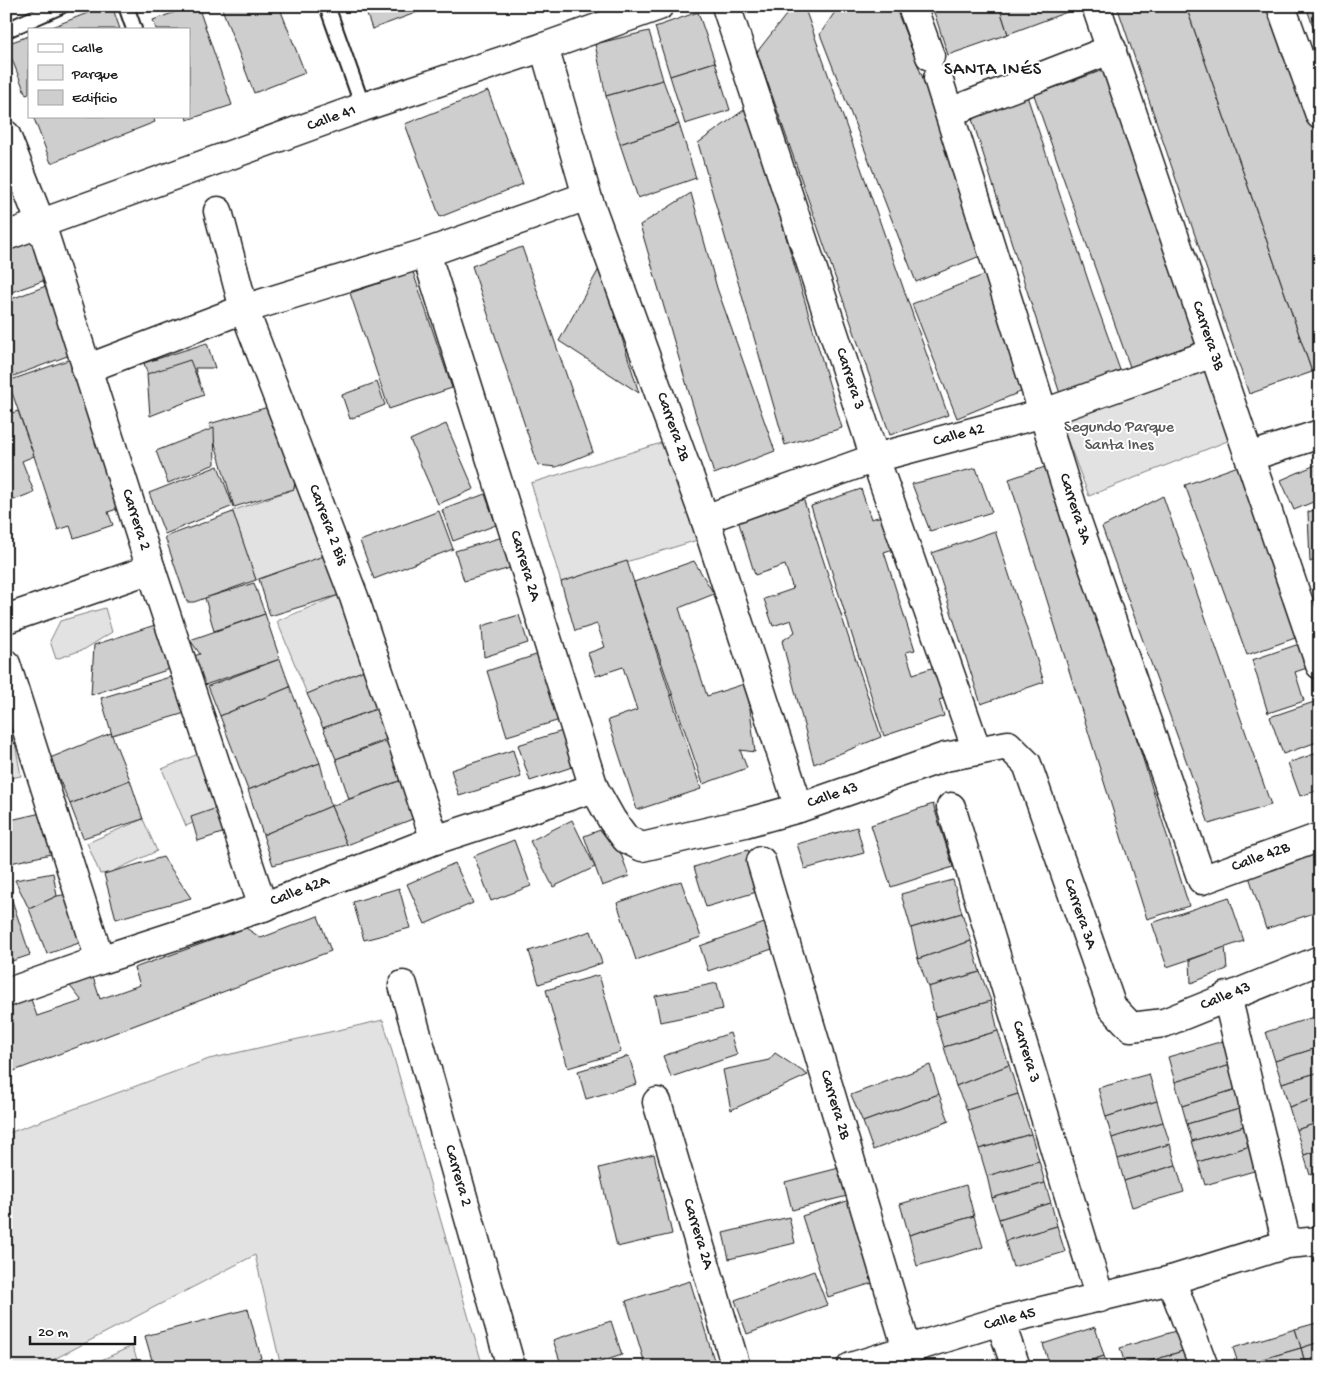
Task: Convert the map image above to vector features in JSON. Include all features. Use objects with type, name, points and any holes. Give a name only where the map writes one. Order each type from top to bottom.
[{"type":"street","name":"Calle 41","points":[[6,236],[363,107],[544,47],[659,6]]},
{"type":"street","name":"Carrera 3","points":[[726,6],[875,458],[977,751]]},
{"type":"street","name":"Carrera 3A","points":[[912,6],[950,112],[1079,527],[1202,880]]},
{"type":"street","name":"Carrera 3B","points":[[1096,6],[1320,664]]},
{"type":"street","points":[[1281,6],[1320,115]]},
{"type":"street","name":"Carrera 2B","points":[[544,47],[587,196],[705,519],[799,808]]},
{"type":"street","points":[[950,112],[1112,49]]},
{"type":"street","name":"Carrera 2","points":[[6,135],[41,224],[151,569],[263,907]]},
{"type":"street","points":[[86,369],[244,308],[426,253],[587,196]]},
{"type":"street","name":"Carrera 2 Bis","points":[[218,211],[244,308],[354,597],[434,840]]},
{"type":"street","name":"Carrera 2A","points":[[426,253],[594,788],[612,820],[626,839],[642,847],[658,844]]},
{"type":"street","name":"Calle 42","points":[[705,519],[875,458],[1044,413],[1213,354]]},
{"type":"street","points":[[1250,457],[1320,434]]},
{"type":"street","points":[[6,619],[151,569]]},
{"type":"street","points":[[6,664],[100,960]]},
{"type":"street","name":"Carrera 3A","points":[[1008,744],[1026,764],[1112,1007],[1131,1027]]},
{"type":"street","name":"Calle 43","points":[[658,844],[799,808],[945,757],[1008,744]]},
{"type":"street","name":"Calle 42A","points":[[6,993],[263,907],[434,840],[594,788]]},
{"type":"street","name":"Carrera 3","points":[[951,807],[1100,1298]]},
{"type":"street","name":"Calle 42B","points":[[1202,880],[1320,837]]},
{"type":"street","name":"Carrera 2B","points":[[761,862],[907,1350]]},
{"type":"street","name":"Calle 43","points":[[1131,1027],[1164,1023],[1320,960]]},
{"type":"street","name":"Carrera 2","points":[[403,985],[511,1367]]},
{"type":"street","points":[[1227,996],[1287,1244]]},
{"type":"street","name":"Carrera 2A","points":[[657,1102],[736,1367]]},
{"type":"street","points":[[1204,1367],[1171,1280],[1287,1244],[1320,1241]]},
{"type":"street","name":"Calle 45","points":[[851,1367],[1000,1321],[1171,1280]]},
{"type":"street","points":[[1000,1321],[1016,1367]]},
{"type":"lane","points":[[8,28],[61,6]]},
{"type":"lane","points":[[126,6],[134,28]]},
{"type":"lane","points":[[327,6],[363,107]]},
{"type":"green space","name":"Segundo Parque Santa Ines","points":[[1211,359],[1240,436],[1089,496],[1057,413]]},
{"type":"green space","points":[[674,439],[704,538],[561,582],[531,483]]},
{"type":"green space","points":[[296,473],[329,554],[256,580],[232,511],[294,489]]},
{"type":"green space","points":[[339,595],[369,668],[307,694],[277,621]]},
{"type":"green space","points":[[105,608],[112,632],[85,649],[56,659],[50,641],[60,621]]},
{"type":"green space","points":[[15,743],[21,776],[6,779],[6,747]]},
{"type":"green space","points":[[203,752],[227,808],[186,826],[162,769]]},
{"type":"green space","points":[[143,819],[157,851],[109,873],[100,874],[87,843]]},
{"type":"green space","points":[[383,1020],[483,1367],[281,1367],[255,1255],[39,1367],[6,1367],[6,1134],[209,1059]]},
{"type":"green space","points":[[132,1346],[140,1367],[86,1367]]},
{"type":"building","points":[[105,6],[112,6],[120,28],[50,28]]},
{"type":"building","points":[[192,6],[198,6],[232,105],[187,120],[186,118],[190,118],[190,28],[156,28],[153,20]]},
{"type":"building","points":[[221,6],[279,6],[305,73],[254,93]]},
{"type":"building","points":[[364,6],[416,6],[418,12],[372,29]]},
{"type":"building","points":[[793,6],[804,6],[948,415],[890,435],[757,52]]},
{"type":"building","points":[[839,6],[895,6],[990,252],[916,282],[820,34]]},
{"type":"building","points":[[932,6],[999,6],[1008,34],[948,55]]},
{"type":"building","points":[[999,6],[1074,6],[1075,9],[1008,34]]},
{"type":"building","points":[[1117,6],[1186,6],[1312,372],[1249,394]]},
{"type":"building","points":[[1186,6],[1274,6],[1320,142],[1320,370],[1312,372]]},
{"type":"building","points":[[1306,6],[1320,6],[1320,47]]},
{"type":"building","points":[[698,12],[715,62],[670,76],[655,27]]},
{"type":"building","points":[[649,31],[663,80],[606,96],[595,44]]},
{"type":"building","points":[[28,36],[28,94],[26,95],[6,44]]},
{"type":"building","points":[[715,62],[730,110],[685,124],[670,76]]},
{"type":"building","points":[[1106,69],[1202,341],[1130,367],[1034,95]]},
{"type":"building","points":[[663,80],[679,124],[620,144],[606,96]]},
{"type":"building","points":[[488,91],[523,184],[440,217],[405,124]]},
{"type":"building","points":[[1027,96],[1120,370],[1061,397],[972,119]]},
{"type":"building","points":[[748,107],[842,428],[785,445],[698,143]]},
{"type":"building","points":[[34,118],[154,118],[155,122],[51,163]]},
{"type":"building","points":[[679,124],[696,178],[638,198],[620,144]]},
{"type":"building","points":[[691,193],[717,288],[775,451],[714,474],[640,225]]},
{"type":"building","points":[[44,237],[57,276],[6,294],[6,251]]},
{"type":"building","points":[[522,247],[593,452],[556,467],[538,465],[472,266]]},
{"type":"building","points":[[599,269],[616,319],[639,393],[559,341]]},
{"type":"building","points":[[413,272],[452,388],[389,409],[350,293]]},
{"type":"building","points":[[986,274],[1030,388],[957,418],[912,304]]},
{"type":"building","points":[[46,286],[70,355],[11,377],[6,365],[6,301]]},
{"type":"building","points":[[207,343],[215,368],[195,368],[199,382],[155,397],[144,363]]},
{"type":"building","points":[[74,358],[123,507],[108,512],[113,525],[74,538],[70,526],[58,530],[8,381]]},
{"type":"building","points":[[190,360],[204,395],[150,416],[147,374]]},
{"type":"building","points":[[377,382],[385,405],[350,419],[342,395]]},
{"type":"building","points":[[272,406],[296,473],[294,489],[234,507],[209,424]]},
{"type":"building","points":[[18,411],[34,456],[22,461],[34,492],[6,503],[6,415]]},
{"type":"building","points":[[446,424],[474,489],[438,504],[410,440]]},
{"type":"building","points":[[214,428],[215,464],[168,483],[156,451]]},
{"type":"building","points":[[1320,463],[1320,499],[1294,510],[1281,480]]},
{"type":"building","points":[[1051,465],[1189,906],[1147,919],[1009,479]]},
{"type":"building","points":[[1241,465],[1301,636],[1247,655],[1185,485]]},
{"type":"building","points":[[218,466],[233,506],[165,534],[149,493]]},
{"type":"building","points":[[976,468],[992,512],[930,531],[912,484]]},
{"type":"building","points":[[861,489],[871,519],[882,516],[893,549],[884,552],[915,650],[906,652],[913,674],[944,664],[955,695],[939,700],[944,716],[884,736],[811,506]]},
{"type":"building","points":[[485,494],[496,525],[453,541],[442,510]]},
{"type":"building","points":[[1163,496],[1271,805],[1209,824],[1102,527]]},
{"type":"building","points":[[803,498],[881,737],[814,764],[782,641],[795,632],[791,620],[773,626],[764,599],[793,589],[785,565],[755,575],[738,520]]},
{"type":"building","points":[[1320,508],[1320,558],[1310,562],[1308,512]]},
{"type":"building","points":[[439,511],[453,549],[374,579],[360,541]]},
{"type":"building","points":[[233,512],[256,580],[194,602],[187,602],[165,537]]},
{"type":"building","points":[[995,531],[1044,682],[981,704],[932,553]]},
{"type":"building","points":[[506,536],[514,567],[464,581],[455,551]]},
{"type":"building","points":[[329,554],[339,595],[270,616],[259,579]]},
{"type":"building","points":[[627,561],[701,789],[637,810],[608,720],[637,710],[623,667],[596,676],[588,653],[605,647],[597,624],[575,631],[561,582]]},
{"type":"building","points":[[694,561],[714,594],[679,608],[707,696],[747,683],[755,752],[740,750],[747,768],[703,784],[634,582]]},
{"type":"building","points":[[1320,567],[1320,584],[1315,569]]},
{"type":"building","points":[[254,583],[265,614],[214,631],[205,598]]},
{"type":"building","points":[[265,614],[280,659],[202,686],[187,658],[200,654],[190,640]]},
{"type":"building","points":[[519,615],[528,643],[484,657],[482,626]]},
{"type":"building","points":[[155,625],[173,668],[91,695],[94,645]]},
{"type":"building","points":[[1308,641],[1316,665],[1295,672],[1304,701],[1268,713],[1252,660]]},
{"type":"building","points":[[539,654],[560,720],[507,736],[487,671]]},
{"type":"building","points":[[280,659],[290,687],[220,716],[208,686]]},
{"type":"building","points":[[369,668],[382,707],[323,728],[307,694]]},
{"type":"building","points":[[183,673],[195,710],[112,735],[101,698]]},
{"type":"building","points":[[290,687],[320,763],[248,790],[220,716]]},
{"type":"building","points":[[6,689],[12,693],[15,743],[6,746]]},
{"type":"building","points":[[1320,700],[1320,741],[1283,754],[1270,717]]},
{"type":"building","points":[[382,707],[392,737],[336,759],[323,728]]},
{"type":"building","points":[[572,728],[584,763],[530,781],[518,745]]},
{"type":"building","points":[[111,733],[130,780],[70,804],[50,758]]},
{"type":"building","points":[[389,740],[402,780],[349,799],[336,759]]},
{"type":"building","points":[[513,750],[521,777],[459,796],[451,770]]},
{"type":"building","points":[[1320,752],[1320,790],[1300,796],[1288,763]]},
{"type":"building","points":[[320,763],[331,806],[263,835],[248,790]]},
{"type":"building","points":[[130,780],[143,819],[83,838],[70,804]]},
{"type":"building","points":[[402,780],[415,818],[347,845],[331,806]]},
{"type":"building","points":[[933,804],[953,867],[891,887],[871,825]]},
{"type":"building","points":[[331,806],[347,845],[273,865],[263,835]]},
{"type":"building","points":[[217,808],[225,832],[198,841],[191,817]]},
{"type":"building","points":[[41,813],[51,854],[6,864],[6,821]]},
{"type":"building","points":[[572,820],[595,867],[553,887],[530,841]]},
{"type":"building","points":[[611,826],[629,876],[602,886],[584,836]]},
{"type":"building","points":[[857,827],[864,853],[805,869],[797,844]]},
{"type":"building","points":[[514,840],[531,886],[491,901],[474,856]]},
{"type":"building","points":[[748,850],[760,891],[706,907],[694,867]]},
{"type":"building","points":[[1320,850],[1320,911],[1266,929],[1248,873]]},
{"type":"building","points":[[163,857],[191,898],[116,919],[104,874]]},
{"type":"building","points":[[455,863],[473,903],[425,924],[407,884]]},
{"type":"building","points":[[53,873],[57,896],[29,909],[15,880]]},
{"type":"building","points":[[953,880],[962,913],[911,928],[901,894]]},
{"type":"building","points":[[681,881],[701,937],[636,960],[617,903]]},
{"type":"building","points":[[6,882],[30,955],[6,963]]},
{"type":"building","points":[[399,888],[410,928],[364,940],[353,902]]},
{"type":"building","points":[[68,894],[88,940],[47,954],[29,909],[57,896]]},
{"type":"building","points":[[1229,897],[1244,941],[1167,967],[1152,923]]},
{"type":"building","points":[[962,913],[971,941],[918,959],[911,928]]},
{"type":"building","points":[[318,916],[331,951],[6,1074],[6,1002],[29,994],[37,1016],[82,1001],[70,986],[93,977],[100,999],[140,985],[134,968],[246,928],[261,938]]},
{"type":"building","points":[[767,922],[775,948],[708,971],[700,946]]},
{"type":"building","points":[[591,931],[602,963],[539,984],[529,951]]},
{"type":"building","points":[[971,941],[980,972],[928,987],[918,959]]},
{"type":"building","points":[[1225,947],[1227,969],[1191,983],[1190,960]]},
{"type":"building","points":[[980,972],[991,1001],[935,1017],[928,987]]},
{"type":"building","points":[[599,975],[621,1052],[568,1068],[546,990]]},
{"type":"building","points":[[717,983],[723,1009],[660,1022],[655,996]]},
{"type":"building","points":[[991,1001],[998,1031],[944,1047],[935,1017]]},
{"type":"building","points":[[1320,1015],[1320,1047],[1275,1061],[1266,1032]]},
{"type":"building","points":[[998,1031],[1009,1065],[956,1086],[944,1047]]},
{"type":"building","points":[[730,1033],[737,1055],[671,1077],[663,1056]]},
{"type":"building","points":[[1223,1041],[1231,1065],[1175,1082],[1168,1057]]},
{"type":"building","points":[[1320,1047],[1320,1072],[1282,1083],[1275,1061]]},
{"type":"building","points":[[775,1053],[808,1075],[731,1110],[723,1070],[769,1060]]},
{"type":"building","points":[[629,1056],[637,1084],[586,1099],[578,1071]]},
{"type":"building","points":[[930,1065],[939,1094],[863,1122],[851,1095]]},
{"type":"building","points":[[1009,1065],[1018,1094],[967,1110],[956,1086]]},
{"type":"building","points":[[1231,1065],[1237,1089],[1182,1106],[1175,1082]]},
{"type":"building","points":[[1320,1072],[1320,1097],[1289,1107],[1282,1083]]},
{"type":"building","points":[[1149,1074],[1157,1101],[1106,1117],[1098,1088]]},
{"type":"building","points":[[1237,1089],[1243,1108],[1187,1124],[1182,1106]]},
{"type":"building","points":[[939,1094],[949,1121],[873,1150],[863,1122]]},
{"type":"building","points":[[1018,1094],[1031,1134],[979,1149],[967,1110]]},
{"type":"building","points":[[1320,1097],[1320,1122],[1296,1130],[1289,1107]]},
{"type":"building","points":[[1157,1101],[1163,1122],[1112,1138],[1106,1117]]},
{"type":"building","points":[[1243,1108],[1248,1125],[1192,1141],[1187,1124]]},
{"type":"building","points":[[1163,1122],[1170,1144],[1118,1159],[1112,1138]]},
{"type":"building","points":[[1320,1122],[1320,1150],[1304,1155],[1296,1130]]},
{"type":"building","points":[[1248,1125],[1254,1145],[1198,1162],[1192,1141]]},
{"type":"building","points":[[1031,1134],[1039,1161],[987,1176],[979,1149]]},
{"type":"building","points":[[1170,1144],[1176,1165],[1124,1181],[1118,1159]]},
{"type":"building","points":[[1254,1145],[1261,1169],[1205,1185],[1198,1162]]},
{"type":"building","points":[[1320,1150],[1320,1172],[1310,1175],[1304,1155]]},
{"type":"building","points":[[654,1154],[672,1234],[617,1247],[599,1168]]},
{"type":"building","points":[[1039,1161],[1045,1183],[992,1198],[987,1176]]},
{"type":"building","points":[[1176,1165],[1184,1192],[1132,1207],[1124,1181]]},
{"type":"building","points":[[843,1167],[859,1193],[792,1210],[785,1182]]},
{"type":"building","points":[[1045,1183],[1051,1203],[999,1219],[992,1198]]},
{"type":"building","points":[[966,1185],[974,1216],[909,1235],[900,1204]]},
{"type":"building","points":[[853,1199],[879,1281],[828,1297],[802,1216]]},
{"type":"building","points":[[1051,1203],[1057,1226],[1005,1241],[999,1219]]},
{"type":"building","points":[[974,1216],[983,1247],[917,1266],[909,1235]]},
{"type":"building","points":[[789,1217],[795,1243],[729,1259],[723,1233]]},
{"type":"building","points":[[1057,1226],[1065,1252],[1013,1267],[1005,1241]]},
{"type":"building","points":[[814,1271],[827,1305],[747,1334],[735,1300]]},
{"type":"building","points":[[690,1281],[714,1360],[691,1367],[646,1367],[626,1301]]},
{"type":"building","points":[[248,1309],[261,1358],[230,1367],[154,1367],[145,1336]]},
{"type":"building","points":[[611,1321],[622,1355],[585,1367],[562,1367],[553,1340]]},
{"type":"building","points":[[1320,1322],[1320,1342],[1301,1348],[1295,1329]]},
{"type":"building","points":[[1095,1327],[1104,1356],[1072,1367],[1050,1367],[1043,1344]]},
{"type":"building","points":[[1182,1329],[1189,1349],[1132,1367],[1126,1367],[1120,1348]]},
{"type":"building","points":[[1295,1329],[1301,1348],[1239,1366],[1233,1348]]},
{"type":"building","points":[[1320,1342],[1320,1364],[1306,1367],[1301,1348]]},
{"type":"building","points":[[1301,1348],[1306,1367],[1239,1366]]},
{"type":"building","points":[[1189,1349],[1194,1367],[1132,1367]]},
{"type":"building","points":[[1104,1356],[1108,1367],[1072,1367]]},
{"type":"district","name":"SANTA INÉS","points":[[993,70]]}]
